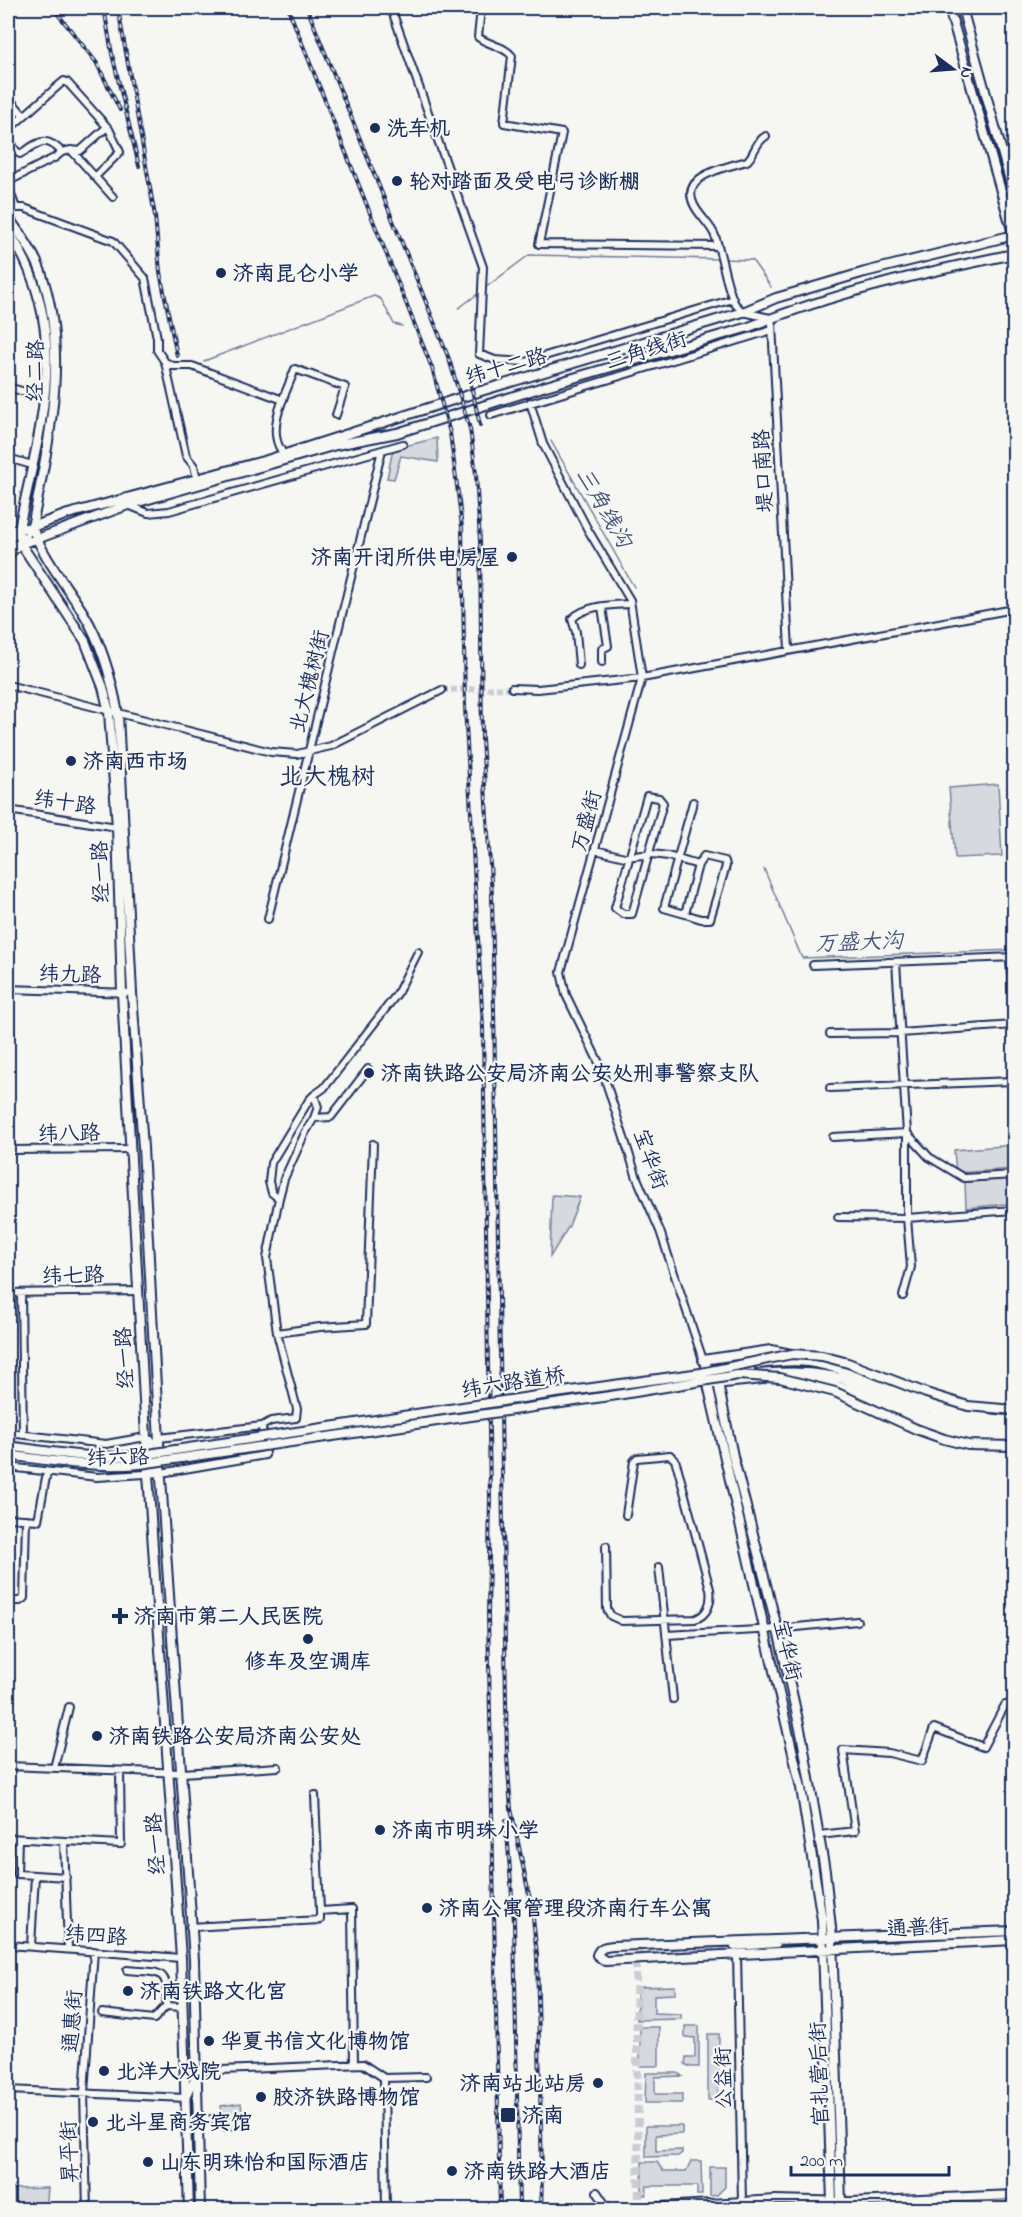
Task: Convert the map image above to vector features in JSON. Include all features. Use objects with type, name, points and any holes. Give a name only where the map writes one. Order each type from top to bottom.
[{"type":"main road","points":[[949,8],[1014,236]]},
{"type":"main road","points":[[962,8],[1014,195]]},
{"type":"main road","name":"经二路","points":[[8,217],[37,262],[53,317],[56,372],[50,432],[32,526]]},
{"type":"main road","name":"经二路","points":[[8,230],[29,266],[41,301],[45,328],[45,398],[19,528]]},
{"type":"main road","name":"纬十二路","points":[[8,531],[197,479],[743,312],[776,298],[866,272],[1014,236]]},
{"type":"main road","name":"纬十二路","points":[[8,546],[37,539],[128,505],[336,445],[397,433],[902,279],[1014,254]]},
{"type":"main road","name":"经一路","points":[[32,526],[50,564],[85,616],[97,641],[114,692],[118,714],[160,1473],[191,1927],[200,2210]]},
{"type":"main road","name":"经一路","points":[[19,528],[21,544],[85,641],[103,687],[109,712],[117,826],[122,993],[148,1474],[181,1958],[189,2210]]},
{"type":"main road","points":[[703,1360],[771,1350],[837,1362],[976,1416],[1014,1420]]},
{"type":"main road","points":[[738,1371],[792,1354],[822,1356],[848,1363],[926,1393],[968,1406],[1014,1410]]},
{"type":"main road","name":"宝华街","points":[[703,1360],[718,1383],[732,1456],[777,1629],[802,1738],[819,1835],[832,1937]]},
{"type":"main road","name":"宝华街","points":[[703,1360],[801,1788],[822,1920],[823,1952]]},
{"type":"main road","name":"纬六路道桥","points":[[8,1446],[72,1456],[112,1458],[135,1456],[795,1362],[822,1365],[857,1375],[935,1412],[974,1422],[1014,1425]]},
{"type":"main road","points":[[738,1371],[824,1388],[944,1440],[968,1445],[1014,1446]]},
{"type":"main road","name":"纬六路道桥","points":[[8,1455],[89,1465],[140,1464],[617,1395],[738,1371],[819,1373],[842,1379],[915,1412],[956,1426],[998,1433],[1014,1433]]},
{"type":"main road","points":[[707,1385],[797,1376],[832,1384],[948,1431],[999,1440],[1014,1440]]},
{"type":"main road","name":"通普街","points":[[807,1938],[1014,1931]]},
{"type":"main road","name":"官扎营后街","points":[[832,1937],[837,2205]]},
{"type":"main road","points":[[807,1938],[736,1950],[605,1961],[597,1955],[603,1947],[807,1938]]},
{"type":"main road","name":"通普街","points":[[736,1950],[823,1952],[1014,1940]]},
{"type":"main road","name":"官扎营后街","points":[[823,1952],[837,2205]]},
{"type":"main road","points":[[614,2210],[742,2202],[837,2205],[1014,2195]]},
{"type":"main road","points":[[873,2210],[1014,2204]]},
{"type":"street","points":[[391,8],[483,267],[479,354],[495,360],[525,362],[733,299]]},
{"type":"street","points":[[481,8],[478,37],[512,56],[504,123],[562,133],[539,244],[718,246]]},
{"type":"street","points":[[8,130],[64,81],[70,84],[107,127],[120,152],[95,177]]},
{"type":"street","points":[[8,97],[24,116]]},
{"type":"street","points":[[13,179],[62,152],[80,151],[107,127]]},
{"type":"street","points":[[766,136],[759,140],[752,157],[747,161],[704,175],[693,186],[694,204],[714,233],[733,299],[743,312],[770,318]]},
{"type":"street","points":[[8,137],[20,154],[42,141],[48,141],[62,152]]},
{"type":"street","points":[[71,150],[113,197]]},
{"type":"street","points":[[8,186],[16,208]]},
{"type":"street","points":[[8,212],[16,208],[24,208],[113,241],[145,278],[157,338],[157,350],[165,362],[186,456],[194,466],[197,479]]},
{"type":"street","name":"堤口南路","points":[[770,318],[789,650]]},
{"type":"street","name":"三角线街","points":[[491,415],[772,330]]},
{"type":"street","points":[[165,362],[173,366],[192,366],[283,400]]},
{"type":"street","points":[[281,450],[275,430],[295,369],[345,387],[336,415]]},
{"type":"street","points":[[8,387],[45,398]]},
{"type":"street","points":[[530,402],[543,444],[630,604],[642,678]]},
{"type":"street","points":[[128,505],[148,513],[169,511],[403,444]]},
{"type":"street","name":"北大槐树街","points":[[268,919],[382,450]]},
{"type":"street","points":[[8,458],[32,465]]},
{"type":"street","name":"经二路","points":[[8,561],[9,555],[21,544],[32,526]]},
{"type":"street","name":"经二路","points":[[8,546],[19,528]]},
{"type":"street","points":[[579,665],[576,632],[572,619],[576,614],[602,607],[630,604]]},
{"type":"street","points":[[602,607],[608,646],[602,650],[602,662]]},
{"type":"street","points":[[512,688],[538,689],[642,678],[1014,609]]},
{"type":"street","name":"万盛街","points":[[561,972],[642,678]]},
{"type":"street","points":[[8,686],[272,752],[297,754],[331,746],[442,690]]},
{"type":"street","points":[[653,796],[659,798],[663,803],[630,915],[615,909],[629,856],[645,798],[653,796]]},
{"type":"street","points":[[684,914],[698,865],[704,856],[725,861],[726,866],[710,919],[701,920],[664,908],[693,802]]},
{"type":"street","name":"纬十路","points":[[8,810],[117,826]]},
{"type":"street","points":[[595,849],[629,856],[648,855],[678,859],[698,865]]},
{"type":"street","points":[[279,1198],[272,1193],[269,1182],[271,1163],[309,1100],[324,1088],[396,994],[418,952]]},
{"type":"street","points":[[813,965],[1012,958],[1014,1029]]},
{"type":"street","points":[[896,962],[907,1133],[907,1218],[911,1267],[903,1296]]},
{"type":"street","name":"宝华街","points":[[561,972],[566,995],[601,1067],[637,1178],[660,1231],[703,1360]]},
{"type":"street","name":"纬九路","points":[[8,989],[132,993]]},
{"type":"street","points":[[830,1034],[900,1033],[1014,1024]]},
{"type":"street","points":[[314,1118],[331,1117],[368,1069]]},
{"type":"street","points":[[830,1088],[1014,1081]]},
{"type":"street","points":[[159,1438],[262,1426],[271,1421],[296,1418],[297,1409],[277,1333],[267,1258],[284,1179],[318,1107],[314,1095]]},
{"type":"street","points":[[833,1137],[907,1133]]},
{"type":"street","points":[[907,1133],[929,1157],[964,1178],[1014,1175]]},
{"type":"street","points":[[277,1333],[366,1324],[373,1144]]},
{"type":"street","name":"纬八路","points":[[8,1150],[131,1149]]},
{"type":"street","points":[[837,1217],[907,1218],[1014,1210]]},
{"type":"street","name":"纬七路","points":[[8,1293],[138,1291]]},
{"type":"street","points":[[21,1293],[22,1434]]},
{"type":"street","points":[[160,1473],[265,1455],[262,1426]]},
{"type":"street","name":"纬六路","points":[[8,1432],[106,1444],[147,1438],[152,1440],[154,1470],[160,1473]]},
{"type":"street","points":[[606,1546],[607,1610],[611,1616],[622,1621],[701,1617],[711,1599],[678,1469],[675,1460],[670,1455],[637,1458],[633,1461],[626,1515]]},
{"type":"street","name":"纬六路","points":[[8,1467],[97,1477],[160,1473]]},
{"type":"street","points":[[8,1518],[38,1520],[47,1472]]},
{"type":"street","points":[[8,1601],[20,1601],[24,1598],[26,1519]]},
{"type":"street","points":[[658,1567],[673,1699]]},
{"type":"street","points":[[666,1635],[765,1630],[857,1621]]},
{"type":"street","points":[[819,1835],[855,1831],[843,1750],[889,1753],[922,1761],[934,1728],[983,1747],[1005,1706],[1014,1704]]},
{"type":"street","points":[[54,1768],[69,1707]]},
{"type":"street","points":[[8,1766],[168,1773],[278,1767]]},
{"type":"street","points":[[8,1838],[121,1844],[120,1771]]},
{"type":"street","points":[[191,1927],[320,1920],[315,1795]]},
{"type":"street","points":[[18,1839],[17,1874],[66,1877]]},
{"type":"street","points":[[64,1841],[68,1949]]},
{"type":"street","points":[[31,1946],[35,1875]]},
{"type":"street","points":[[320,1911],[352,1909],[354,2064]]},
{"type":"street","name":"纬四路","points":[[8,1945],[181,1958]]},
{"type":"street","name":"公益街","points":[[736,1950],[742,2202]]},
{"type":"street","name":"通惠街","points":[[84,2093],[94,1951]]},
{"type":"street","points":[[102,2013],[153,2019],[166,2006],[168,1989],[165,1977],[160,1974],[127,1970]]},
{"type":"street","points":[[166,2006],[183,2007]]},
{"type":"street","points":[[8,2090],[186,2098],[197,2071],[354,2064],[364,2065],[384,2078],[426,2077]]},
{"type":"street","points":[[384,2078],[386,2210]]},
{"type":"street","name":"昇平街","points":[[84,2093],[87,2210]]},
{"type":"street","points":[[198,2120],[214,2119]]},
{"type":"street","points":[[597,2192],[609,2210]]},
{"type":"shaded area","points":[[437,438],[438,462],[401,456],[394,479],[387,478],[393,449]]},
{"type":"shaded area","points":[[998,784],[1002,856],[955,858],[949,788]]},
{"type":"shaded area","points":[[1014,1145],[1014,1169],[956,1173],[954,1150]]},
{"type":"shaded area","points":[[1014,1178],[1014,1203],[966,1208],[965,1182]]},
{"type":"shaded area","points":[[552,1195],[580,1197],[569,1226],[550,1257]]},
{"type":"shaded area","points":[[675,1986],[675,1994],[654,1995],[654,2013],[681,2014],[681,2019],[637,2020],[637,1987]]},
{"type":"shaded area","points":[[685,2026],[699,2026],[699,2067],[690,2067],[685,2064],[686,2057],[695,2057],[695,2038],[685,2037]]},
{"type":"shaded area","points":[[640,2027],[659,2027],[659,2066],[640,2066]]},
{"type":"shaded area","points":[[708,2034],[719,2034],[718,2100],[708,2100]]},
{"type":"shaded area","points":[[646,2073],[678,2073],[682,2076],[655,2077],[655,2094],[682,2094],[682,2103],[645,2103]]},
{"type":"shaded area","points":[[241,2103],[244,2128],[224,2131],[221,2106]]},
{"type":"shaded area","points":[[646,2126],[682,2126],[682,2134],[656,2135],[656,2151],[682,2150],[682,2153],[678,2156],[646,2157]]},
{"type":"shaded area","points":[[691,2161],[701,2161],[702,2195],[697,2195],[697,2186],[647,2186],[646,2195],[642,2195],[642,2162],[657,2162],[663,2171],[686,2171]]},
{"type":"shaded area","points":[[710,2167],[725,2167],[725,2187],[717,2195],[710,2196]]},
{"type":"shaded area","points":[[48,2188],[46,2209],[8,2209],[8,2189]]},
{"type":"waterway","points":[[485,288],[529,255],[719,259]]},
{"type":"waterway","points":[[723,259],[752,260],[771,287]]},
{"type":"waterway","points":[[459,308],[479,293]]},
{"type":"waterway","points":[[204,361],[374,296],[381,299],[394,324],[402,326]]},
{"type":"waterway","name":"三角线沟","points":[[551,441],[634,587]]},
{"type":"waterway","name":"万盛大沟","points":[[764,869],[802,958],[1014,950]]},
{"type":"tunnel","points":[[442,690],[512,688]]},
{"type":"tunnel","points":[[639,2210],[636,1965],[638,1959],[641,1954],[649,1950],[735,1946]]},
{"type":"railway","points":[[53,8],[96,62],[120,110]]},
{"type":"railway","points":[[104,8],[112,54],[139,166]]},
{"type":"railway","points":[[118,8],[155,216],[160,272],[177,356]]},
{"type":"railway","points":[[288,8],[432,368],[450,433],[462,528],[465,707],[483,1028],[490,1498],[488,1615],[500,2210]]},
{"type":"railway","points":[[307,8],[449,359],[470,429],[476,474],[480,541],[482,739],[492,896],[507,1757],[511,1809],[532,1909],[537,1955],[541,2210]]},
{"type":"railway","points":[[470,381],[480,425]]},
{"type":"railway","points":[[506,1820],[514,1921],[519,2210]]},
{"type":"place","name":"洗车机","points":[[375,128]]},
{"type":"place","name":"轮对踏面及受电弓诊断棚","points":[[397,181]]},
{"type":"place","name":"济南昆仑小学","points":[[221,273]]},
{"type":"place","name":"济南开闭所供电房屋","points":[[512,557]]},
{"type":"place","name":"济南西市场","points":[[71,761]]},
{"type":"place","name":"济南铁路公安局济南公安处刑事警察支队","points":[[369,1073]]},
{"type":"place","name":"济南市第二人民医院","points":[[120,1616]]},
{"type":"place","name":"修车及空调库","points":[[308,1639]]},
{"type":"place","name":"济南铁路公安局济南公安处","points":[[97,1736]]},
{"type":"place","name":"济南市明珠小学","points":[[380,1830]]},
{"type":"place","name":"济南公寓管理段济南行车公寓","points":[[427,1908]]},
{"type":"place","name":"济南铁路文化宫","points":[[128,1991]]},
{"type":"place","name":"华夏书信文化博物馆","points":[[209,2041]]},
{"type":"place","name":"北洋大戏院","points":[[104,2071]]},
{"type":"place","name":"济南站北站房","points":[[598,2083]]},
{"type":"place","name":"胶济铁路博物馆","points":[[261,2097]]},
{"type":"place","name":"济南","points":[[508,2115]]},
{"type":"place","name":"北斗星商务宾馆","points":[[93,2122]]},
{"type":"place","name":"山东明珠怡和国际酒店","points":[[148,2162]]},
{"type":"place","name":"济南铁路大酒店","points":[[452,2171]]},
{"type":"district","name":"北大槐树","points":[[327,776]]}]
